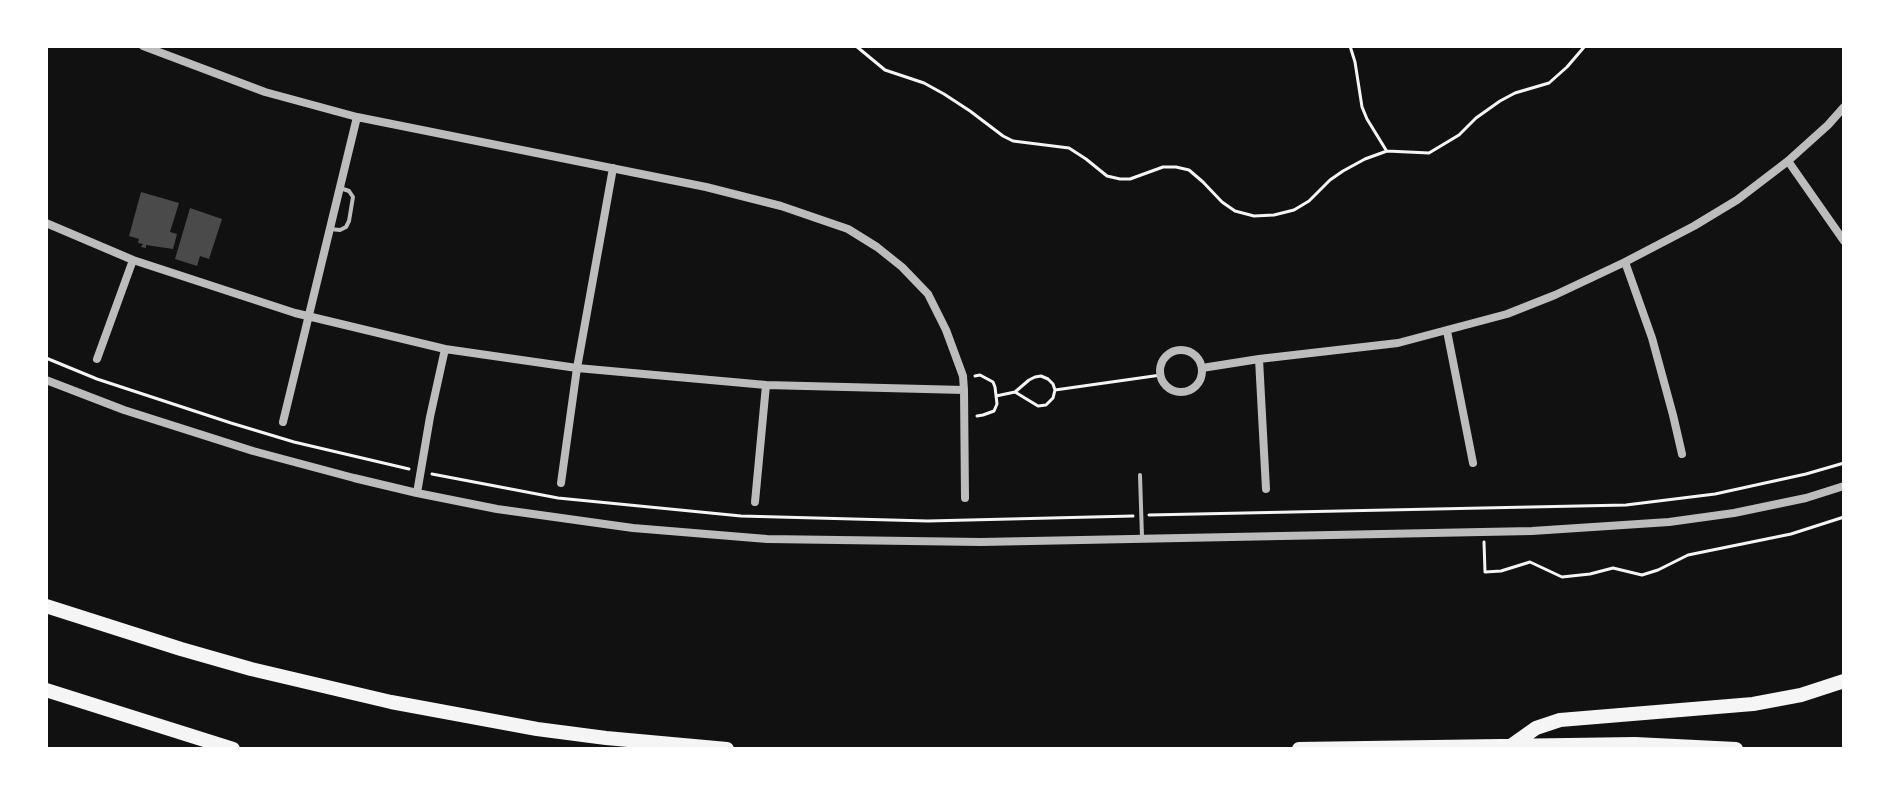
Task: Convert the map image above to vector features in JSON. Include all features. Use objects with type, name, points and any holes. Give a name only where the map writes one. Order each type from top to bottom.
[{"type":"highway","points":[[46,606],[181,649],[391,702],[537,729],[727,749]]},
{"type":"highway","points":[[1512,745],[1536,728],[1560,720],[1753,704],[1801,695],[1844,681]]},
{"type":"highway","points":[[46,690],[233,749]]},
{"type":"highway","points":[[1299,749],[1635,744],[1736,749]]},
{"type":"street","points":[[143,46],[265,92],[357,117],[706,187],[781,206],[848,229],[902,267],[928,294],[946,330],[963,376],[965,498]]},
{"type":"street","points":[[1202,368],[1398,343],[1519,310],[1625,262],[1737,200],[1788,161],[1844,107]]},
{"type":"street","points":[[283,422],[357,117]]},
{"type":"street","points":[[1788,161],[1844,241]]},
{"type":"street","points":[[561,483],[577,368],[613,168]]},
{"type":"street","points":[[46,223],[133,260],[309,317],[445,349],[577,368],[766,385],[964,390]]},
{"type":"street","points":[[97,359],[133,260]]},
{"type":"street","points":[[1625,262],[1648,325],[1682,454]]},
{"type":"street","points":[[1447,331],[1473,463]]},
{"type":"street","points":[[417,493],[445,349]]},
{"type":"street","points":[[1178,350],[1191,352],[1202,368],[1202,375],[1195,387],[1181,392],[1168,387],[1161,375],[1162,361],[1178,350]]},
{"type":"street","points":[[1259,359],[1266,489]]},
{"type":"street","points":[[46,380],[124,410],[253,451],[417,493],[497,509],[619,526],[767,539],[981,542],[1532,531],[1669,522],[1749,510],[1844,486]]},
{"type":"street","points":[[755,502],[766,385]]},
{"type":"lane","points":[[330,229],[340,230],[349,221],[353,197],[349,191],[340,188]]},
{"type":"lane","points":[[1140,475],[1142,539]]},
{"type":"path","points":[[856,46],[875,64],[944,94],[1013,141],[1069,148],[1107,176],[1120,179],[1130,179],[1163,167],[1189,170],[1222,202],[1235,211],[1254,216],[1294,210],[1343,171],[1387,151],[1429,153],[1459,135],[1500,101],[1549,83],[1585,46]]},
{"type":"path","points":[[1350,46],[1362,107],[1387,151]]},
{"type":"path","points":[[46,358],[97,379],[294,442],[421,471],[558,498],[741,516],[928,521],[1626,505],[1715,494],[1844,463]]},
{"type":"path","points":[[1055,390],[1161,375]]},
{"type":"path","points":[[967,376],[987,378],[995,387],[997,404],[994,411],[971,415]]},
{"type":"path","points":[[996,396],[1015,392],[1029,380],[1041,376],[1053,384],[1055,390],[1053,398],[1046,405],[1038,406],[1015,392]]},
{"type":"path","points":[[1484,532],[1485,572],[1501,571],[1530,562],[1562,577],[1613,568],[1642,575],[1688,555],[1791,534],[1844,517]]},
{"type":"building","points":[[141,192],[179,203],[170,232],[177,234],[173,249],[141,247],[143,244],[138,243],[139,239],[129,236]]},
{"type":"building","points":[[190,208],[222,219],[209,259],[200,256],[197,266],[175,259]]}]
